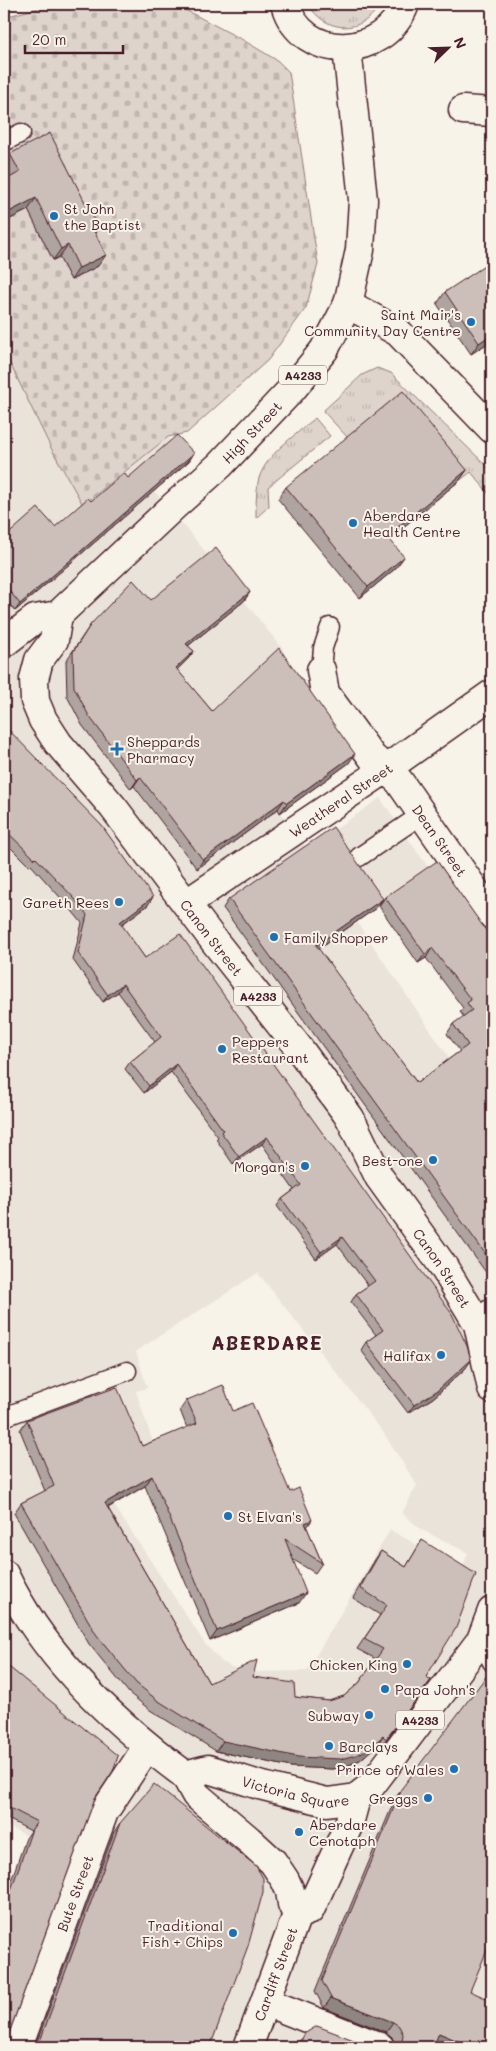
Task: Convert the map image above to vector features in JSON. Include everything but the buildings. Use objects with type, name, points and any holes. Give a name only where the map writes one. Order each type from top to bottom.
[{"type":"main road","points":[[285,4],[296,26],[311,38],[328,45],[347,48],[366,44],[382,36],[396,22],[405,4]]},
{"type":"main road","name":"High Street","points":[[4,643],[35,619],[58,614],[220,465],[293,388],[324,350],[348,304],[360,250],[363,200],[347,48]]},
{"type":"main road","points":[[463,110],[492,112]]},
{"type":"main road","points":[[348,304],[398,332],[492,429]]},
{"type":"main road","name":"Canon Street","points":[[58,614],[54,640],[39,660],[34,679],[35,701],[43,720],[58,743],[113,807],[215,942],[298,1047],[350,1118],[379,1177],[443,1266],[485,1319],[492,1389]]},
{"type":"main road","name":"Dean Street","points":[[321,670],[324,693],[372,757],[399,781],[492,915]]},
{"type":"main road","name":"Weatheral Street","points":[[186,902],[386,769],[492,694]]},
{"type":"main road","points":[[4,1574],[13,1594],[40,1638],[78,1680],[147,1747],[185,1775],[196,1795],[272,1862],[286,1880],[297,1915]]},
{"type":"main road","name":"A4233","points":[[486,1651],[492,1611]]},
{"type":"main road","name":"Victoria Square","points":[[185,1775],[208,1769],[259,1785],[326,1802],[356,1798],[370,1787],[486,1651]]},
{"type":"main road","name":"Bute Street","points":[[18,2047],[104,1812],[147,1747]]},
{"type":"main road","name":"Cardiff Street","points":[[248,2047],[297,1915],[310,1910],[349,1824],[356,1798]]},
{"type":"main road","points":[[266,2002],[380,2047]]},
{"type":"lane","points":[[4,142],[21,133]]},
{"type":"lane","points":[[321,670],[323,648],[330,627]]},
{"type":"lane","points":[[359,858],[421,815]]},
{"type":"lane","points":[[4,1417],[127,1371]]},
{"type":"shaded area","points":[[4,351],[51,448],[83,505],[168,437],[189,461],[154,491],[187,529],[282,648],[291,670],[255,777],[307,849],[380,798],[430,870],[357,922],[492,1121],[492,2047],[41,2047],[108,1865],[28,1836],[4,1825]],"holes":[[[258,1273],[383,1432],[417,1485],[402,1513],[422,1530],[468,1553],[462,1569],[390,1530],[307,1671],[242,1672],[222,1662],[205,1644],[95,1476],[156,1452],[136,1391],[147,1388],[136,1351]]]},
{"type":"green space","points":[[54,4],[174,4],[243,40],[278,61],[289,72],[318,264],[306,308],[268,360],[187,433],[168,437],[83,505],[51,448],[4,351],[4,222],[28,210],[53,260],[59,257],[71,280],[98,266],[4,165],[4,17]]},
{"type":"green space","points":[[308,4],[380,4],[373,14],[364,21],[354,26],[344,27],[324,21]]},
{"type":"green space","points":[[377,368],[391,373],[492,471],[492,493],[490,495],[471,472],[459,481],[350,440],[323,411],[362,375]]},
{"type":"green space","points":[[315,418],[330,436],[268,487],[269,506],[256,518],[256,496],[261,472],[281,447]]},
{"type":"place","name":"St John the Baptist","points":[[54,216]]},
{"type":"place","name":"Saint Mair's Community Day Centre","points":[[471,322]]},
{"type":"place","name":"Aberdare Health Centre","points":[[353,523]]},
{"type":"place","name":"Sheppards Pharmacy","points":[[117,749]]},
{"type":"place","name":"Gareth Rees","points":[[119,902]]},
{"type":"place","name":"Family Shopper","points":[[274,937]]},
{"type":"place","name":"Peppers Restaurant","points":[[222,1049]]},
{"type":"place","name":"Best-one","points":[[433,1160]]},
{"type":"place","name":"Morgan's","points":[[305,1166]]},
{"type":"place","name":"Halifax","points":[[441,1355]]},
{"type":"place","name":"St Elvan's","points":[[228,1516]]},
{"type":"place","name":"Chicken King","points":[[407,1664]]},
{"type":"place","name":"Papa John's","points":[[385,1689]]},
{"type":"place","name":"Subway","points":[[369,1715]]},
{"type":"place","name":"Barclays","points":[[329,1746]]},
{"type":"place","name":"Prince of Wales","points":[[454,1769]]},
{"type":"place","name":"Greggs","points":[[428,1798]]},
{"type":"place","name":"Aberdare Cenotaph","points":[[299,1832]]},
{"type":"place","name":"Traditional Fish + Chips","points":[[233,1933]]},
{"type":"district","name":"ABERDARE","points":[[267,1342]]}]
